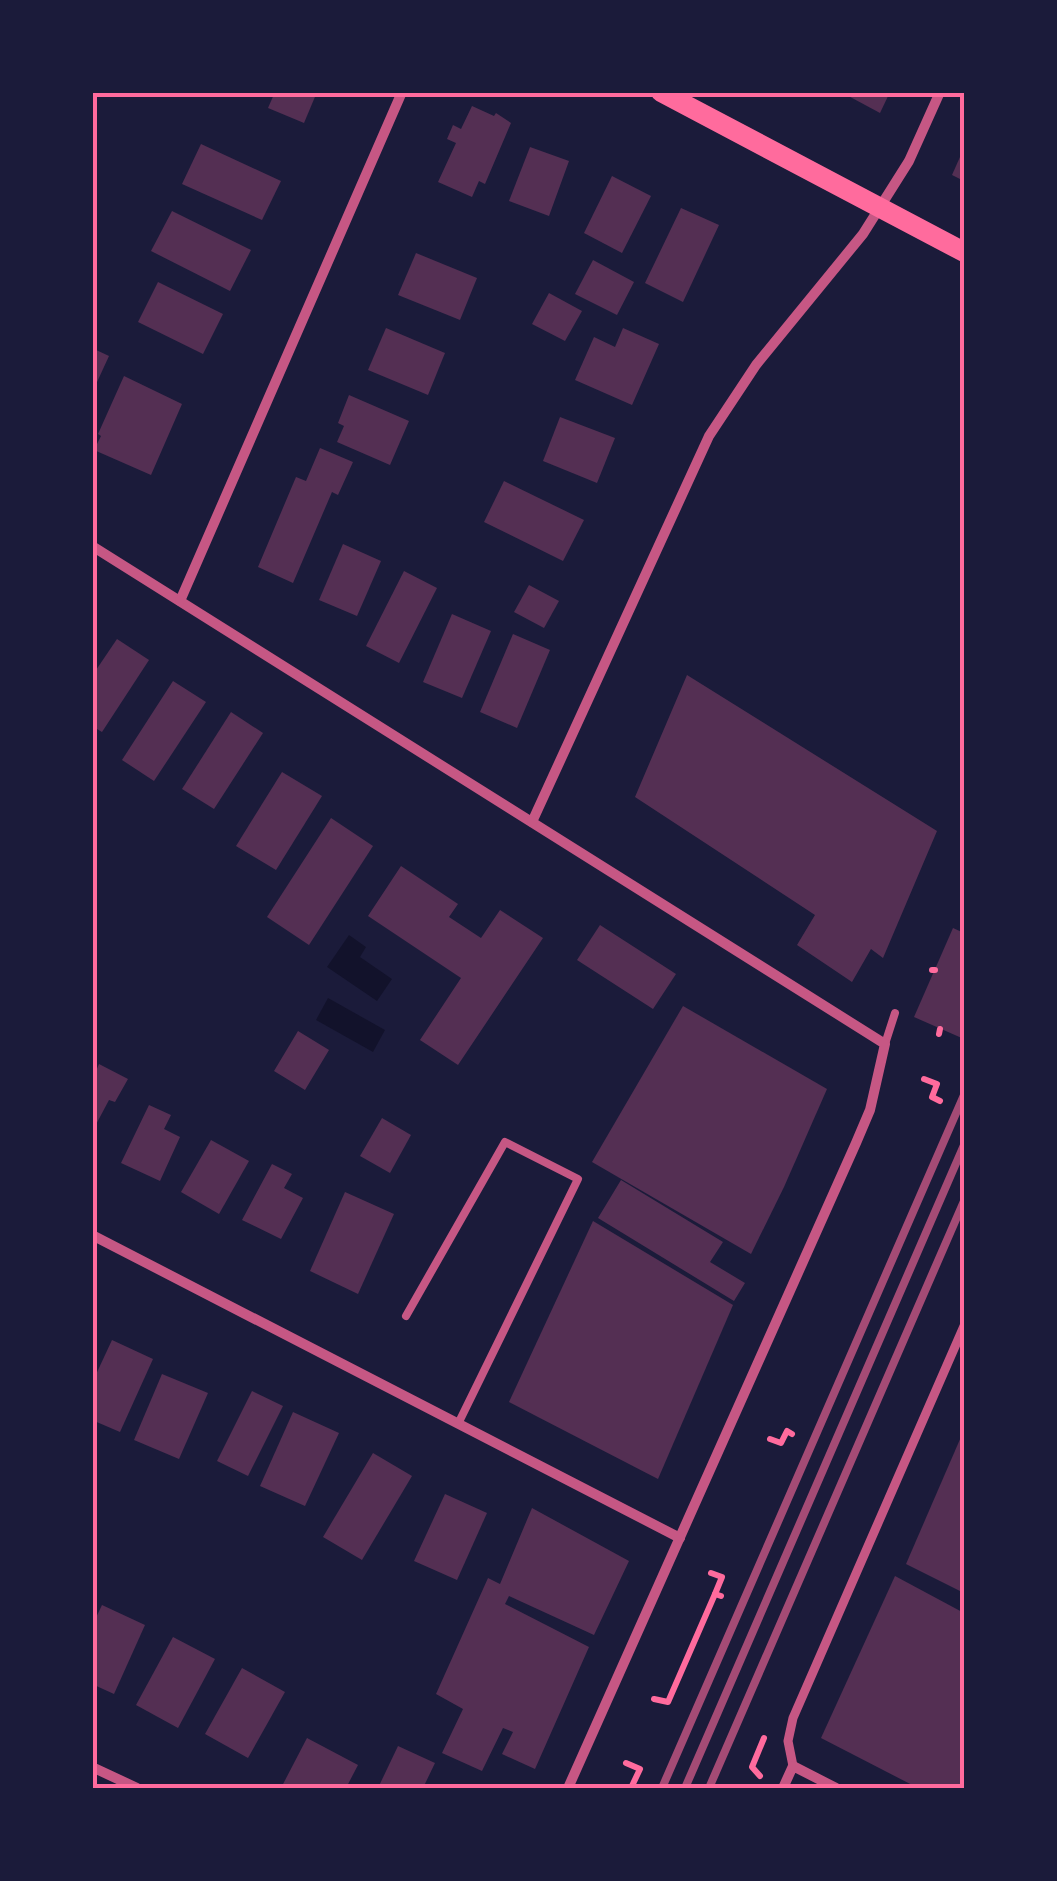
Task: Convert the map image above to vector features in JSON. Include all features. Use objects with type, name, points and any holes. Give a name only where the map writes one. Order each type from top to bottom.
[{"type":"main road","points":[[660,92],[964,252]]},
{"type":"street","points":[[180,600],[402,92]]},
{"type":"street","points":[[532,822],[715,424],[756,364],[846,258],[880,208],[909,161],[940,92]]},
{"type":"street","points":[[92,546],[884,1044],[870,1110],[856,1144],[568,1788]]},
{"type":"street","points":[[92,1235],[680,1538]]},
{"type":"street","points":[[783,1788],[793,1766],[788,1741],[794,1718],[964,1326]]},
{"type":"street","points":[[793,1766],[835,1788]]},
{"type":"street","points":[[92,1767],[137,1788]]},
{"type":"lane","points":[[884,1044],[895,1012]]},
{"type":"lane","points":[[406,1316],[505,1142],[578,1179],[458,1424]]},
{"type":"path","points":[[924,1079],[937,1084],[932,1097],[940,1100]]},
{"type":"path","points":[[770,1439],[782,1443],[786,1431],[792,1434]]},
{"type":"path","points":[[654,1699],[668,1702],[718,1595],[722,1577],[710,1572]]},
{"type":"path","points":[[626,1763],[640,1769],[631,1788]]},
{"type":"path","points":[[752,1767],[760,1776]]},
{"type":"shaded area","points":[[349,935],[366,947],[360,957],[392,979],[377,1001],[327,967]]},
{"type":"shaded area","points":[[328,998],[385,1030],[373,1052],[316,1020]]},
{"type":"building","points":[[275,92],[317,92],[304,123],[268,108]]},
{"type":"building","points":[[841,92],[890,92],[880,113]]},
{"type":"building","points":[[472,106],[494,116],[496,113],[511,123],[485,184],[479,181],[472,197],[438,182],[456,143],[447,139],[453,125],[461,129]]},
{"type":"building","points":[[201,144],[281,181],[262,220],[182,184]]},
{"type":"building","points":[[530,147],[569,161],[549,216],[509,201]]},
{"type":"building","points":[[964,148],[964,181],[952,175]]},
{"type":"building","points":[[612,176],[651,196],[622,253],[584,233]]},
{"type":"building","points":[[681,208],[719,225],[683,302],[645,283]]},
{"type":"building","points":[[172,211],[251,250],[230,291],[151,251]]},
{"type":"building","points":[[416,253],[477,278],[460,320],[398,295]]},
{"type":"building","points":[[593,260],[634,282],[617,315],[575,294]]},
{"type":"building","points":[[158,282],[223,314],[203,354],[138,322]]},
{"type":"building","points":[[549,293],[582,311],[565,341],[532,324]]},
{"type":"building","points":[[386,328],[445,353],[428,395],[368,370]]},
{"type":"building","points":[[623,328],[659,344],[632,405],[575,380],[594,337],[615,347]]},
{"type":"building","points":[[92,348],[109,356],[92,393]]},
{"type":"building","points":[[124,376],[182,404],[151,475],[94,450]]},
{"type":"building","points":[[349,395],[409,421],[390,465],[337,442],[344,426],[338,423]]},
{"type":"building","points":[[560,417],[615,438],[597,483],[543,461]]},
{"type":"building","points":[[320,448],[353,462],[338,495],[332,492],[293,583],[258,567],[296,477],[306,481]]},
{"type":"building","points":[[504,481],[584,520],[563,561],[484,522]]},
{"type":"building","points":[[343,544],[381,561],[357,616],[319,600]]},
{"type":"building","points":[[404,571],[437,588],[399,663],[366,646]]},
{"type":"building","points":[[529,585],[559,601],[544,628],[514,612]]},
{"type":"building","points":[[452,614],[491,631],[462,698],[423,682]]},
{"type":"building","points":[[513,634],[550,650],[517,728],[480,712]]},
{"type":"building","points":[[117,639],[149,660],[102,732],[92,726],[92,676]]},
{"type":"building","points":[[687,675],[937,831],[883,958],[871,949],[852,982],[797,945],[815,915],[635,797]]},
{"type":"building","points":[[173,681],[206,702],[154,781],[122,760]]},
{"type":"building","points":[[231,712],[263,733],[214,809],[182,789]]},
{"type":"building","points":[[282,772],[322,796],[276,870],[236,846]]},
{"type":"building","points":[[331,818],[373,846],[309,945],[267,917]]},
{"type":"building","points":[[401,866],[458,904],[449,917],[481,938],[500,910],[543,938],[458,1065],[420,1040],[461,978],[368,916]]},
{"type":"building","points":[[600,925],[676,974],[653,1009],[577,960]]},
{"type":"building","points":[[953,928],[964,933],[964,1039],[914,1017]]},
{"type":"building","points":[[683,1006],[827,1089],[751,1254],[592,1162]]},
{"type":"building","points":[[298,1031],[329,1050],[305,1090],[274,1071]]},
{"type":"building","points":[[99,1064],[128,1079],[115,1102],[109,1100],[92,1132],[92,1069],[96,1071]]},
{"type":"building","points":[[149,1105],[171,1115],[164,1129],[180,1137],[160,1181],[121,1163]]},
{"type":"building","points":[[382,1118],[411,1135],[390,1173],[360,1156]]},
{"type":"building","points":[[211,1140],[249,1161],[219,1214],[181,1192]]},
{"type":"building","points":[[272,1164],[292,1174],[284,1188],[303,1198],[281,1239],[242,1220]]},
{"type":"building","points":[[621,1180],[723,1242],[710,1262],[745,1283],[734,1301],[598,1218]]},
{"type":"building","points":[[345,1192],[394,1214],[358,1294],[310,1271]]},
{"type":"building","points":[[593,1221],[733,1305],[658,1479],[509,1402]]},
{"type":"building","points":[[112,1340],[153,1359],[120,1432],[92,1420],[92,1383]]},
{"type":"building","points":[[162,1374],[208,1393],[179,1459],[134,1440]]},
{"type":"building","points":[[252,1391],[283,1406],[248,1476],[217,1461]]},
{"type":"building","points":[[293,1412],[339,1433],[305,1506],[260,1486]]},
{"type":"building","points":[[964,1430],[964,1593],[906,1564]]},
{"type":"building","points":[[373,1453],[412,1476],[362,1560],[323,1537]]},
{"type":"building","points":[[445,1494],[487,1513],[457,1580],[414,1561]]},
{"type":"building","points":[[532,1508],[629,1561],[594,1635],[509,1596],[505,1604],[589,1647],[535,1769],[502,1754],[513,1732],[503,1728],[482,1771],[442,1753],[463,1709],[436,1694],[488,1578],[500,1584]]},
{"type":"building","points":[[895,1576],[964,1613],[964,1788],[918,1788],[821,1738]]},
{"type":"building","points":[[102,1605],[145,1625],[114,1694],[92,1684],[92,1626]]},
{"type":"building","points":[[173,1637],[215,1659],[178,1728],[136,1705]]},
{"type":"building","points":[[242,1668],[285,1692],[248,1758],[205,1734]]},
{"type":"building","points":[[307,1738],[358,1765],[346,1788],[281,1788]]},
{"type":"building","points":[[398,1746],[435,1763],[423,1788],[378,1788]]},
{"type":"railway","points":[[662,1788],[964,1095]]},
{"type":"railway","points":[[685,1788],[964,1145]]},
{"type":"railway","points":[[709,1788],[964,1201]]}]
